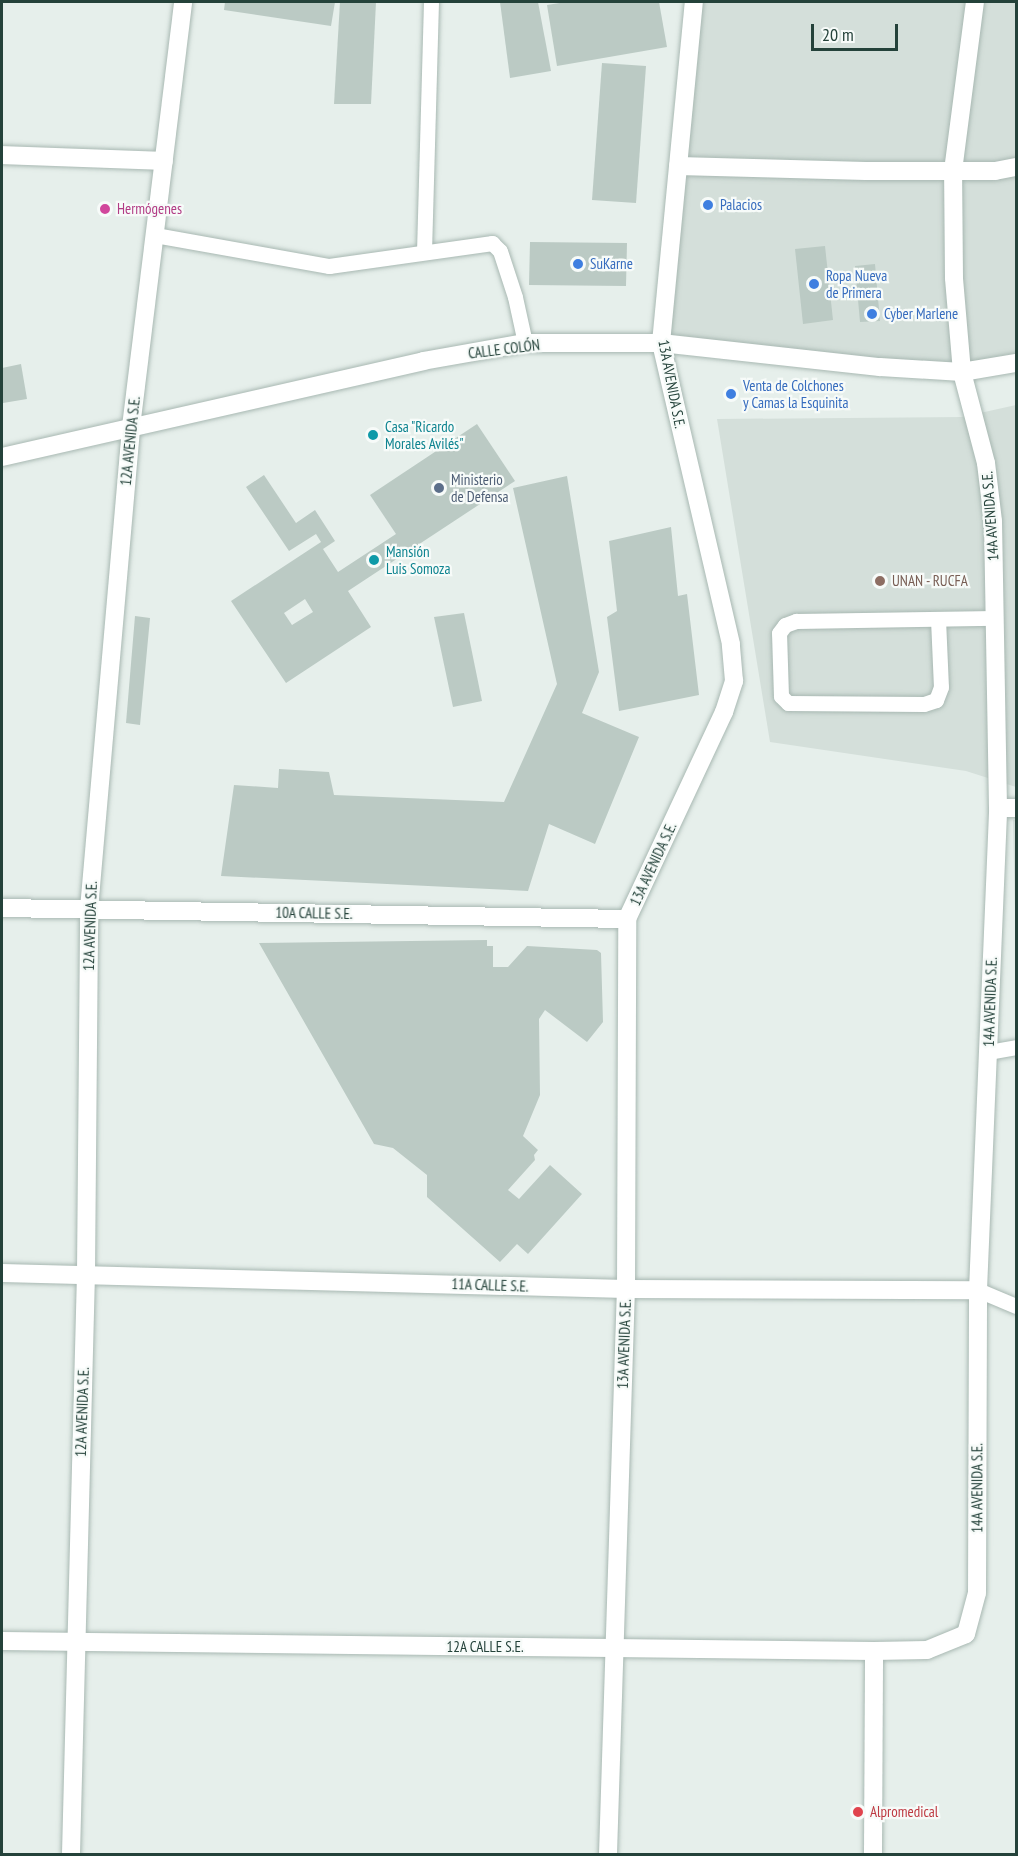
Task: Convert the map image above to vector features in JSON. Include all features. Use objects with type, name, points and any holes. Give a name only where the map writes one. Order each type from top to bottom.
[{"type":"street","name":"12A AVENIDA S.E.","points":[[71,1854],[86,1274],[89,909],[131,427],[183,2]]},
{"type":"street","name":"13A AVENIDA S.E.","points":[[608,1854],[626,1288],[627,919],[724,712],[734,681],[731,644],[661,343],[694,2]]},
{"type":"street","name":"14A AVENIDA S.E.","points":[[966,1634],[977,1593],[978,1290],[988,1052],[1007,808],[995,618],[993,521],[986,463],[962,372],[954,279],[953,171],[975,2]]},
{"type":"street","points":[[2,155],[164,161]]},
{"type":"street","points":[[678,166],[953,171],[994,171],[1017,167]]},
{"type":"street","name":"CALLE COLÓN","points":[[2,457],[423,361],[525,343],[661,343],[880,367],[962,372],[1017,363]]},
{"type":"street","name":"10A CALLE S.E.","points":[[2,908],[627,919]]},
{"type":"street","name":"11A CALLE S.E.","points":[[2,1273],[626,1288],[978,1290]]},
{"type":"street","name":"12A CALLE S.E.","points":[[2,1641],[75,1644],[874,1651],[927,1650],[966,1634]]},
{"type":"street","points":[[873,1854],[874,1651]]},
{"type":"lane","points":[[424,252],[431,2]]},
{"type":"lane","points":[[155,235],[329,266],[492,243],[500,251],[515,297],[525,343]]},
{"type":"lane","points":[[938,619],[940,687],[936,700],[924,704],[788,703],[781,696],[779,633],[785,625],[796,621],[995,618]]},
{"type":"lane","points":[[988,1052],[1017,1047]]},
{"type":"lane","points":[[978,1290],[1017,1306]]},
{"type":"shaded area","points":[[693,2],[1016,2],[1016,358],[962,372],[661,343]]},
{"type":"shaded area","name":"UNAN - RUCFA","points":[[1016,405],[1016,787],[966,771],[770,742],[717,419],[962,417]]},
{"type":"shaded area","points":[[1013,820],[1016,820],[1016,958]]},
{"type":"building","points":[[225,2],[335,2],[331,26],[224,10]]},
{"type":"building","points":[[340,2],[376,2],[371,104],[334,104]]},
{"type":"building","points":[[500,2],[538,2],[551,71],[510,78]]},
{"type":"building","points":[[566,2],[659,2],[667,47],[557,66],[547,5]]},
{"type":"building","points":[[602,63],[646,66],[636,203],[592,200]]},
{"type":"building","name":"SuKarne","points":[[530,242],[627,243],[626,286],[529,285]]},
{"type":"building","name":"Ropa Nueva de Primera","points":[[825,246],[833,320],[803,324],[795,249]]},
{"type":"building","points":[[875,264],[880,321],[860,322],[855,266]]},
{"type":"building","points":[[21,364],[27,399],[3,403],[2,368]]},
{"type":"building","points":[[477,424],[515,481],[348,591],[371,627],[286,683],[231,601],[321,542],[316,534],[289,551],[246,487],[264,475],[296,523],[315,510],[335,541],[323,549],[338,572],[396,534],[370,495]],"holes":[[[305,599],[313,612],[292,625],[284,613]]]},
{"type":"building","points":[[567,476],[599,672],[582,713],[639,737],[595,844],[549,824],[528,891],[221,876],[234,785],[278,788],[279,769],[329,772],[334,795],[504,802],[557,684],[513,488]]},
{"type":"building","points":[[671,527],[678,596],[687,594],[699,695],[619,711],[607,617],[617,611],[609,541]]},
{"type":"building","points":[[464,613],[482,701],[453,707],[434,617]]},
{"type":"building","points":[[135,616],[150,618],[140,725],[126,723]]},
{"type":"building","points":[[487,940],[487,946],[493,946],[493,967],[508,967],[527,946],[597,950],[601,953],[603,1022],[587,1042],[545,1010],[539,1019],[540,1095],[523,1136],[538,1150],[534,1155],[535,1160],[508,1190],[519,1199],[550,1165],[582,1194],[528,1254],[517,1244],[500,1262],[427,1197],[427,1175],[393,1148],[374,1144],[259,943]]},
{"type":"place","name":"Palacios","points":[[708,205]]},
{"type":"place","name":"Hermógenes","points":[[105,209]]},
{"type":"place","name":"SuKarne","points":[[578,264]]},
{"type":"place","name":"Ropa Nueva de Primera","points":[[814,284]]},
{"type":"place","name":"Cyber Marlene","points":[[872,314]]},
{"type":"place","name":"Venta de Colchones y Camas la Esquinita","points":[[731,394]]},
{"type":"place","name":"Casa \"Ricardo Morales Avilés\"","points":[[373,435]]},
{"type":"place","name":"Ministerio de Defensa","points":[[439,488]]},
{"type":"place","name":"Mansión Luis Somoza","points":[[374,560]]},
{"type":"place","name":"UNAN - RUCFA","points":[[880,581]]},
{"type":"place","name":"Alpromedical","points":[[858,1812]]}]
